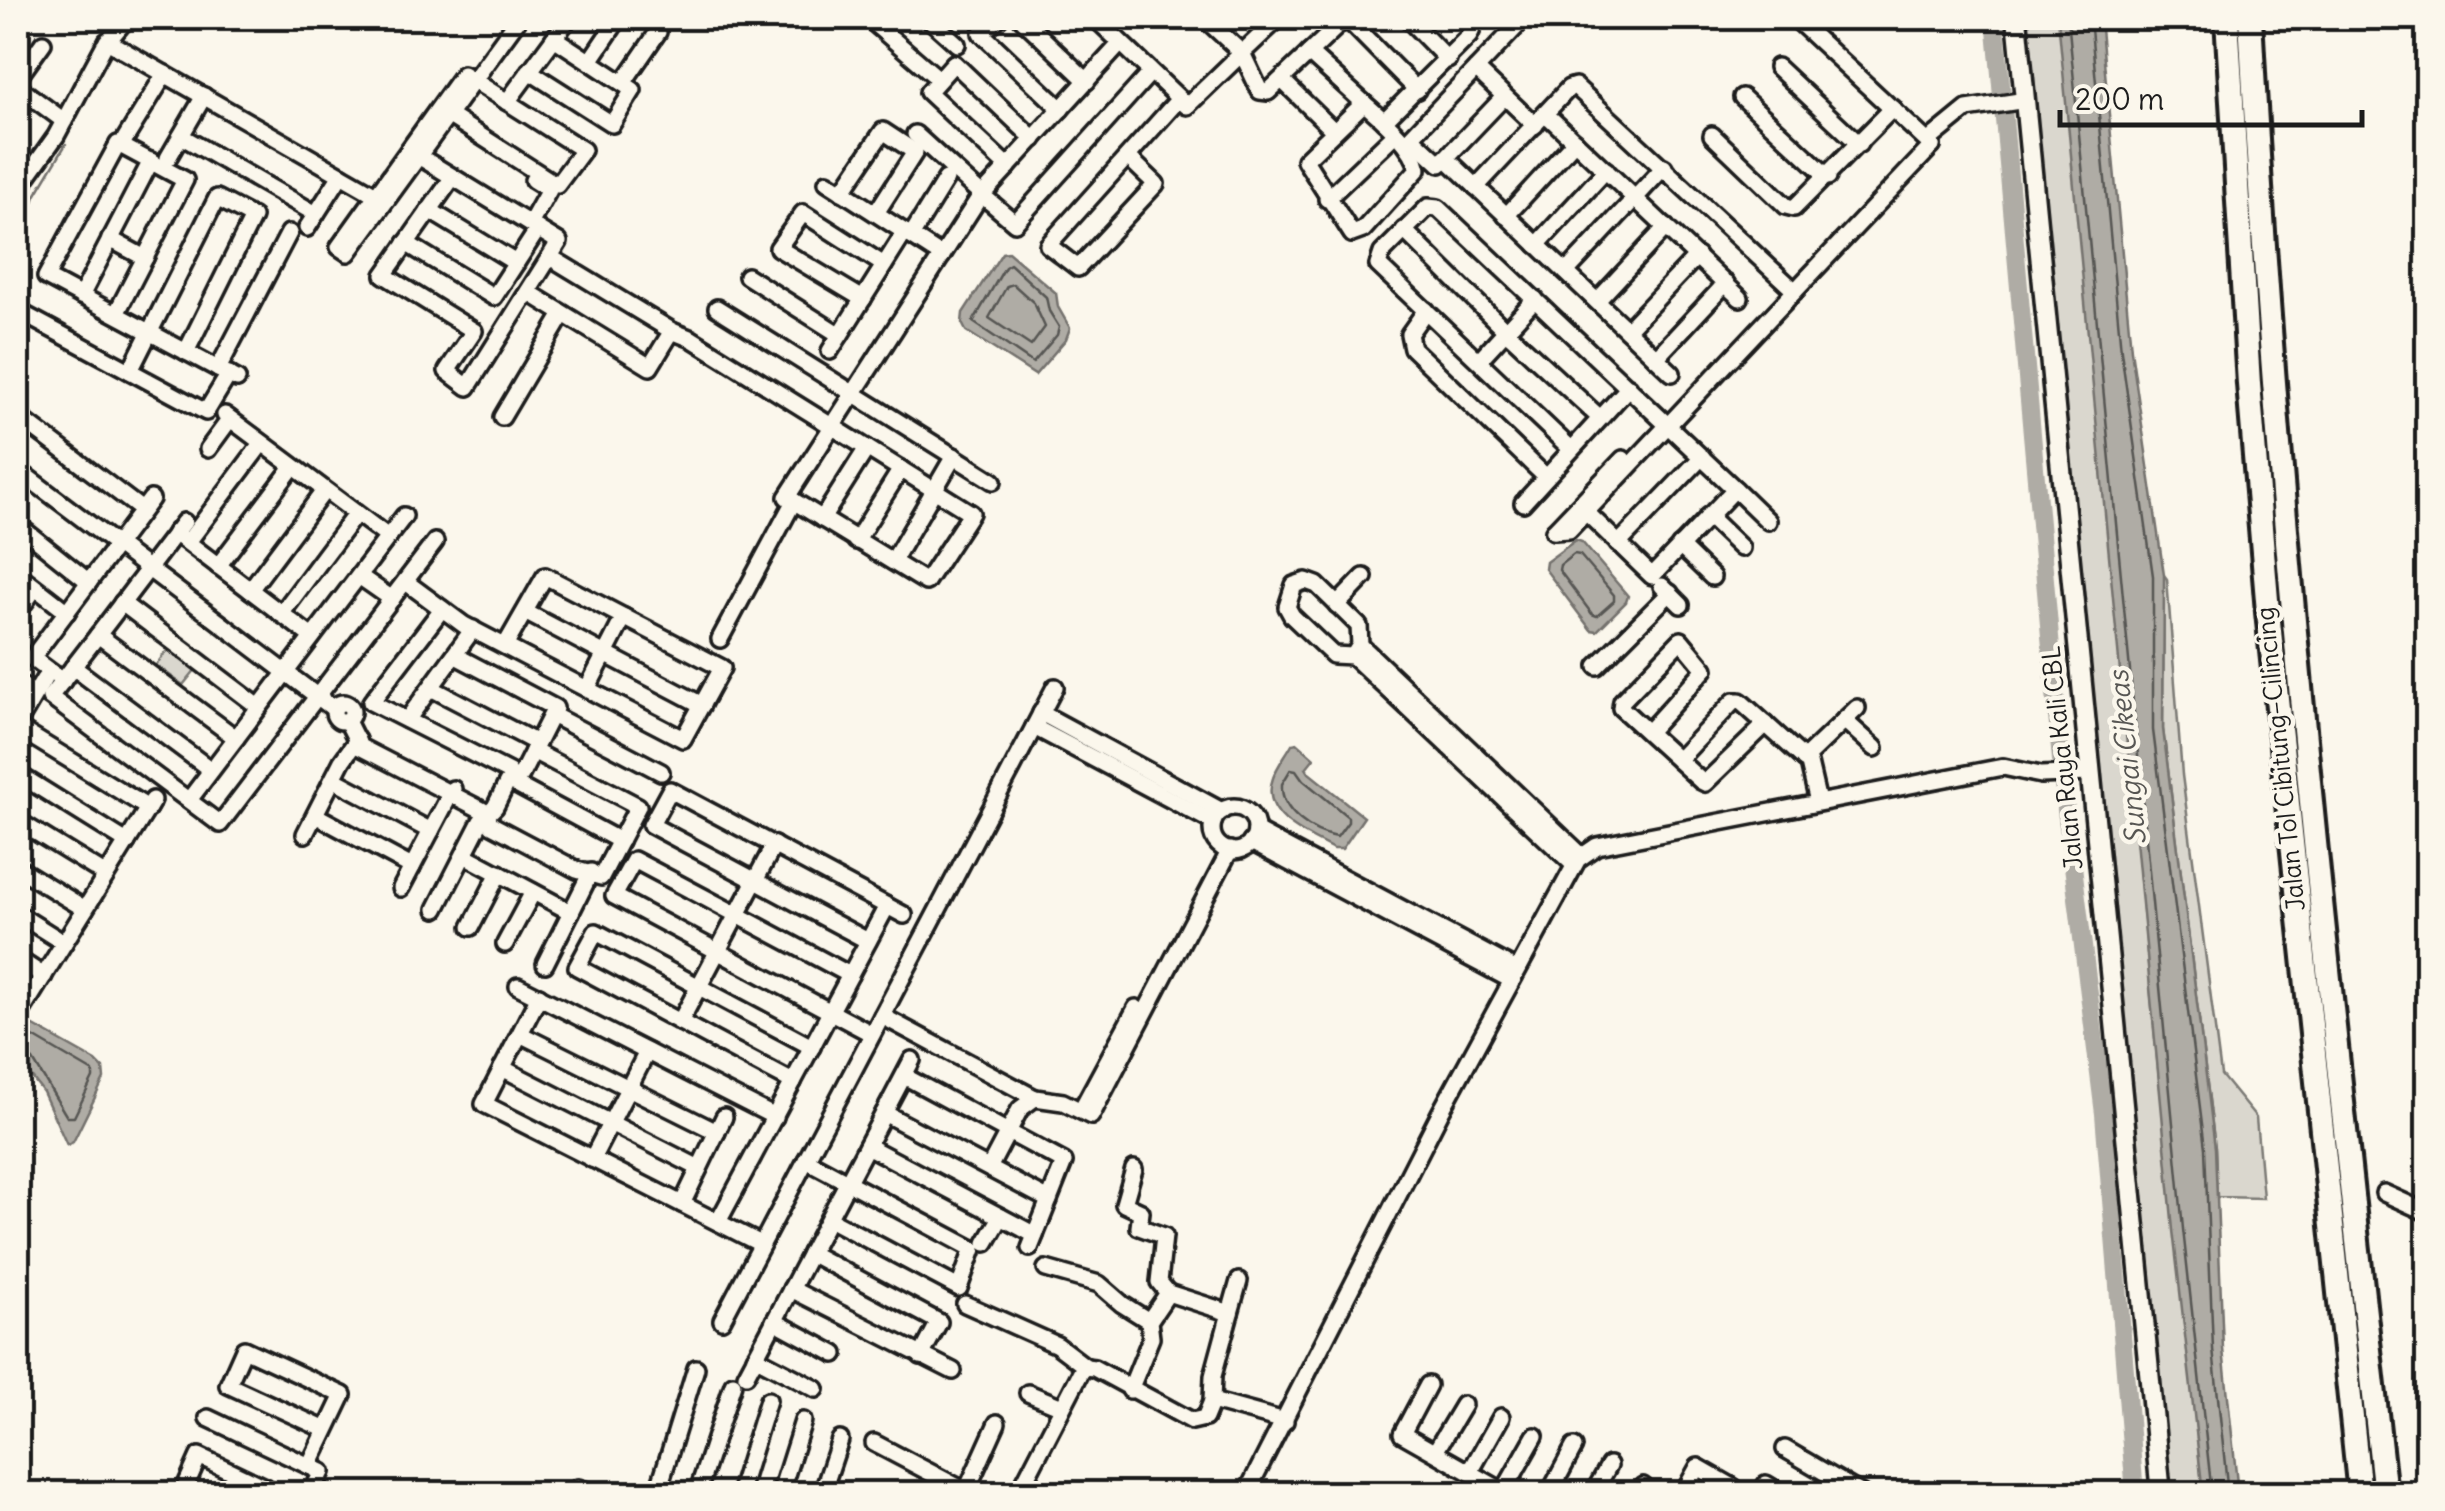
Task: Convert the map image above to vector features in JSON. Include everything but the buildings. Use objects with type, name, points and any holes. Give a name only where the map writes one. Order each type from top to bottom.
[{"type":"highway","name":"Jalan Tol Cibitung–Cilincing","points":[[2227,18],[2248,384],[2266,593],[2360,1494]]},
{"type":"highway","name":"Jalan Tol Cibitung–Cilincing","points":[[2250,18],[2258,179],[2292,612],[2385,1494]]},
{"type":"main road","name":"Jalan Raya Kali CBL","points":[[2017,18],[2161,1494]]},
{"type":"street","points":[[18,197],[107,41],[126,18]]},
{"type":"street","points":[[473,80],[519,18]]},
{"type":"street","points":[[507,102],[569,18]]},
{"type":"street","points":[[590,61],[619,18]]},
{"type":"street","points":[[868,18],[934,75]]},
{"type":"street","points":[[928,18],[957,44]]},
{"type":"street","points":[[999,18],[981,34],[1061,109]]},
{"type":"street","points":[[1022,18],[1087,80]]},
{"type":"street","points":[[1096,18],[1186,106],[1279,18]]},
{"type":"street","points":[[1207,19],[1242,53],[1262,93],[1282,80],[1346,18],[1417,90]]},
{"type":"street","points":[[1407,18],[1448,60]]},
{"type":"street","points":[[1328,199],[1390,128],[1417,90],[1472,31],[1470,18]]},
{"type":"street","points":[[1799,22],[1930,141]]},
{"type":"street","points":[[1504,96],[1440,164],[1411,137],[1517,26]]},
{"type":"street","points":[[623,83],[658,32]]},
{"type":"street","points":[[529,72],[612,124],[633,90],[554,38]]},
{"type":"street","points":[[107,41],[376,195]]},
{"type":"street","points":[[18,78],[42,43]]},
{"type":"street","points":[[550,257],[672,331],[692,339],[832,426],[867,448],[901,469],[971,513],[926,582],[787,497],[832,426],[980,198],[1120,44]]},
{"type":"street","points":[[1310,53],[1364,102],[1416,159],[1418,169],[1356,234],[1349,232],[1305,160],[1364,102]]},
{"type":"street","points":[[1008,168],[928,92],[954,62],[1034,139]]},
{"type":"street","points":[[1778,67],[1858,144]]},
{"type":"street","points":[[1476,69],[1504,96],[1575,141],[1740,298]]},
{"type":"street","points":[[915,134],[980,198],[1014,223],[1150,73]]},
{"type":"street","points":[[125,139],[165,74]]},
{"type":"street","points":[[414,153],[376,195],[339,248],[348,254],[441,118],[463,74],[583,150],[558,185],[441,118]]},
{"type":"street","points":[[1282,80],[1334,131]]},
{"type":"street","points":[[18,86],[64,120]]},
{"type":"street","points":[[1476,187],[1569,88],[1578,87],[1792,288]]},
{"type":"street","points":[[168,158],[204,96]]},
{"type":"street","points":[[1742,97],[1828,177]]},
{"type":"street","points":[[1128,158],[1156,184],[1078,268],[1048,245],[1179,100]]},
{"type":"street","points":[[1665,421],[1569,530],[1554,532],[1665,421],[1930,141],[1968,110],[2026,100]]},
{"type":"street","points":[[1712,135],[1790,208],[1802,204],[1893,108]]},
{"type":"street","points":[[406,243],[494,297],[516,263],[549,190],[441,118]]},
{"type":"street","points":[[842,192],[884,131],[916,152],[876,214]]},
{"type":"street","points":[[181,136],[316,214]]},
{"type":"street","points":[[1506,216],[1575,141]]},
{"type":"street","points":[[116,314],[185,180],[118,144],[46,277],[228,374]]},
{"type":"street","points":[[414,153],[452,176],[534,226],[559,242],[468,387],[447,371],[474,331],[384,275],[452,176]]},
{"type":"street","points":[[1446,158],[1672,372]]},
{"type":"street","points":[[81,296],[150,162]]},
{"type":"street","points":[[1566,272],[1664,167]]},
{"type":"street","points":[[1537,244],[1606,170]]},
{"type":"street","points":[[307,228],[342,175]]},
{"type":"street","points":[[830,351],[884,265],[946,179]]},
{"type":"street","points":[[826,182],[942,256]]},
{"type":"street","points":[[130,372],[216,198],[253,217],[186,352]]},
{"type":"street","points":[[1572,450],[1378,265],[1382,253],[1424,209],[1435,206],[1768,522]]},
{"type":"street","points":[[429,210],[516,263]]},
{"type":"street","points":[[862,299],[778,248],[802,214],[884,265]]},
{"type":"street","points":[[1596,301],[1666,227]]},
{"type":"street","points":[[1404,230],[1600,418]]},
{"type":"street","points":[[18,311],[206,412],[228,374],[289,233]]},
{"type":"street","points":[[110,239],[145,258]]},
{"type":"street","points":[[1627,330],[1697,256]]},
{"type":"street","points":[[747,276],[840,335]]},
{"type":"street","points":[[1656,358],[1726,283]]},
{"type":"street","points":[[528,292],[650,367],[672,331]]},
{"type":"street","points":[[1479,360],[1535,300]]},
{"type":"street","points":[[717,308],[993,481]]},
{"type":"street","points":[[1426,310],[1408,334],[1412,348],[1546,477]]},
{"type":"street","points":[[502,417],[563,314]]},
{"type":"street","points":[[1523,503],[1629,387]]},
{"type":"street","points":[[18,416],[147,504],[32,658],[68,674],[211,770]]},
{"type":"street","points":[[208,449],[228,417],[290,472],[386,540]]},
{"type":"street","points":[[260,446],[149,568],[50,697],[220,824],[436,542]]},
{"type":"street","points":[[260,446],[386,540]]},
{"type":"street","points":[[822,519],[867,448]]},
{"type":"street","points":[[893,561],[954,456]]},
{"type":"street","points":[[1618,544],[1702,456]]},
{"type":"street","points":[[856,541],[901,469]]},
{"type":"street","points":[[18,470],[334,709],[336,720],[348,720],[360,747],[452,791],[488,814],[492,825],[577,870],[601,877],[638,806],[432,688]]},
{"type":"street","points":[[218,566],[290,472]]},
{"type":"street","points":[[1652,576],[1735,488]]},
{"type":"street","points":[[250,590],[321,495]]},
{"type":"street","points":[[720,639],[794,501]]},
{"type":"street","points":[[1586,512],[1675,599],[1597,666]]},
{"type":"street","points":[[189,800],[404,516]]},
{"type":"street","points":[[1708,516],[1741,548]]},
{"type":"street","points":[[281,614],[352,518]]},
{"type":"street","points":[[18,525],[89,582]]},
{"type":"street","points":[[182,532],[218,566],[312,638]]},
{"type":"street","points":[[1680,546],[1712,577]]},
{"type":"street","points":[[18,574],[66,612]]},
{"type":"street","points":[[360,576],[392,599]]},
{"type":"street","points":[[406,582],[473,630],[683,739],[722,668],[545,576],[505,646]]},
{"type":"street","points":[[1337,605],[1364,577]]},
{"type":"street","points":[[1306,581],[1317,585],[1359,626],[1357,651],[1334,655],[1292,616],[1287,606],[1294,585],[1306,581]]},
{"type":"street","points":[[18,612],[35,588]]},
{"type":"street","points":[[122,603],[259,707]]},
{"type":"street","points":[[442,610],[371,702],[510,772],[518,786],[620,841]]},
{"type":"street","points":[[525,612],[702,705]]},
{"type":"street","points":[[587,689],[624,617]]},
{"type":"street","points":[[407,720],[473,630]]},
{"type":"street","points":[[98,635],[236,738]]},
{"type":"street","points":[[1648,732],[1705,670],[1681,640],[1620,704],[1648,732],[1701,781],[1708,782],[1766,724]]},
{"type":"street","points":[[1357,651],[1578,861]]},
{"type":"street","points":[[436,909],[506,783],[521,774],[555,708],[456,656]]},
{"type":"street","points":[[18,683],[40,687],[18,726],[150,804],[23,1010],[18,1006]]},
{"type":"street","points":[[722,1320],[1055,687]]},
{"type":"street","points":[[1678,760],[1734,702],[1740,701],[1809,763],[1818,802]]},
{"type":"street","points":[[1804,759],[1857,708]]},
{"type":"street","points":[[552,715],[662,772]]},
{"type":"street","points":[[1038,720],[1218,816]]},
{"type":"street","points":[[1844,720],[1875,748]]},
{"type":"street","points":[[305,834],[357,740]]},
{"type":"street","points":[[1247,1493],[1276,1418],[1578,861],[1597,846],[2003,767],[2041,776],[2089,773]]},
{"type":"street","points":[[18,774],[127,842]]},
{"type":"street","points":[[333,779],[431,831]]},
{"type":"street","points":[[868,940],[651,825],[670,790],[904,915]]},
{"type":"street","points":[[402,888],[452,791]]},
{"type":"street","points":[[1218,816],[1234,807],[1243,809],[1250,814],[1253,837]]},
{"type":"street","points":[[314,815],[412,867]]},
{"type":"street","points":[[1218,816],[1215,840],[1226,848],[1238,850],[1253,837]]},
{"type":"street","points":[[18,821],[106,875]]},
{"type":"street","points":[[1253,837],[1514,975]]},
{"type":"street","points":[[680,1022],[774,845]]},
{"type":"street","points":[[882,1016],[1035,1098],[1063,1102],[1091,1116],[1226,848]]},
{"type":"street","points":[[464,854],[571,912]]},
{"type":"street","points":[[850,975],[634,860],[614,896],[872,1034]]},
{"type":"street","points":[[18,868],[85,909]]},
{"type":"street","points":[[545,964],[591,872]]},
{"type":"street","points":[[471,927],[499,874]]},
{"type":"street","points":[[505,944],[533,892]]},
{"type":"street","points":[[718,1222],[886,906]]},
{"type":"street","points":[[18,914],[64,943]]},
{"type":"street","points":[[793,1082],[577,967],[596,932],[812,1046]]},
{"type":"street","points":[[18,960],[44,976]]},
{"type":"street","points":[[518,986],[774,1117]]},
{"type":"street","points":[[539,996],[484,1104],[762,1244]]},
{"type":"street","points":[[520,1034],[628,1088],[720,1125],[682,1204]]},
{"type":"street","points":[[592,1159],[647,1052]]},
{"type":"street","points":[[697,1494],[739,1379],[774,1321],[912,1060]]},
{"type":"street","points":[[502,1068],[699,1168]]},
{"type":"street","points":[[866,1146],[1000,1217],[1033,1242],[1064,1162],[904,1076]]},
{"type":"street","points":[[990,1168],[1020,1110],[1035,1098]]},
{"type":"street","points":[[884,1112],[1049,1200]]},
{"type":"street","points":[[806,1160],[974,1249],[959,1288],[829,1218]]},
{"type":"street","points":[[1134,1170],[1124,1204],[1141,1212],[1139,1227],[1164,1236],[1158,1282],[1168,1293],[1230,1313]]},
{"type":"street","points":[[2384,1192],[2428,1213]]},
{"type":"street","points":[[986,1242],[1000,1217]]},
{"type":"street","points":[[810,1253],[939,1322],[921,1356]]},
{"type":"street","points":[[1046,1270],[1100,1284],[1122,1304],[1149,1320]]},
{"type":"street","points":[[965,1304],[1057,1344],[1086,1367],[1196,1422],[1208,1414],[1212,1401],[1213,1376],[1239,1281]]},
{"type":"street","points":[[791,1289],[953,1372]]},
{"type":"street","points":[[1130,1390],[1151,1338],[1149,1320],[1168,1293]]},
{"type":"street","points":[[774,1321],[834,1354]]},
{"type":"street","points":[[310,1466],[343,1394],[244,1349],[228,1385],[326,1430]]},
{"type":"street","points":[[755,1356],[816,1389]]},
{"type":"street","points":[[1018,1494],[1086,1367]]},
{"type":"street","points":[[657,1494],[696,1368]]},
{"type":"street","points":[[1428,1385],[1402,1434],[1506,1492],[1535,1436]]},
{"type":"street","points":[[1028,1393],[1062,1407]]},
{"type":"street","points":[[739,1494],[768,1400]]},
{"type":"street","points":[[1212,1401],[1276,1418]]},
{"type":"street","points":[[1435,1452],[1462,1405]]},
{"type":"street","points":[[1470,1472],[1501,1417]]},
{"type":"street","points":[[208,1418],[322,1472],[311,1494]]},
{"type":"street","points":[[780,1494],[804,1421]]},
{"type":"street","points":[[874,1443],[967,1493],[997,1423]]},
{"type":"street","points":[[822,1494],[840,1440]]},
{"type":"street","points":[[1549,1494],[1574,1447]]},
{"type":"street","points":[[1785,1448],[1862,1494]]},
{"type":"street","points":[[186,1494],[183,1492],[199,1456],[279,1494]]},
{"type":"street","points":[[1593,1494],[1609,1465]]},
{"type":"street","points":[[1683,1494],[1698,1467],[1733,1487],[1729,1494]]},
{"type":"street","points":[[576,1494],[578,1488],[596,1494]]},
{"type":"shaded area","points":[[2015,18],[2060,18],[2157,1059],[2203,1493],[2161,1493]]},
{"type":"shaded area","points":[[2164,575],[2182,775],[2221,1075],[2256,1118],[2263,1198],[2217,1197],[2215,1148],[2163,729]]},
{"type":"shaded area","points":[[168,649],[196,669],[183,685],[156,665]]},
{"type":"water","points":[[2058,18],[2100,18],[2131,350],[2164,575],[2163,729],[2215,1148],[2223,1349],[2238,1493],[2203,1493],[2173,1230]]},
{"type":"water","points":[[1008,252],[1056,293],[1058,307],[1070,328],[1066,339],[1035,375],[966,331],[962,323],[963,313],[1002,253]]},
{"type":"water","points":[[1576,540],[1582,542],[1628,596],[1597,631],[1591,630],[1545,569],[1546,562]]},
{"type":"water","points":[[1297,743],[1314,758],[1306,768],[1309,773],[1364,817],[1342,849],[1334,849],[1300,831],[1279,814],[1273,803],[1275,774],[1292,744]]},
{"type":"water","points":[[18,1017],[103,1068],[104,1079],[73,1142],[67,1145],[43,1092],[18,1059]]},
{"type":"waterway","points":[[1995,18],[2064,794],[2104,1114],[2135,1494]]},
{"type":"waterway","points":[[18,253],[35,196],[66,144]]},
{"type":"water label","name":"Sungai Cikeas","points":[[2127,758]]}]
